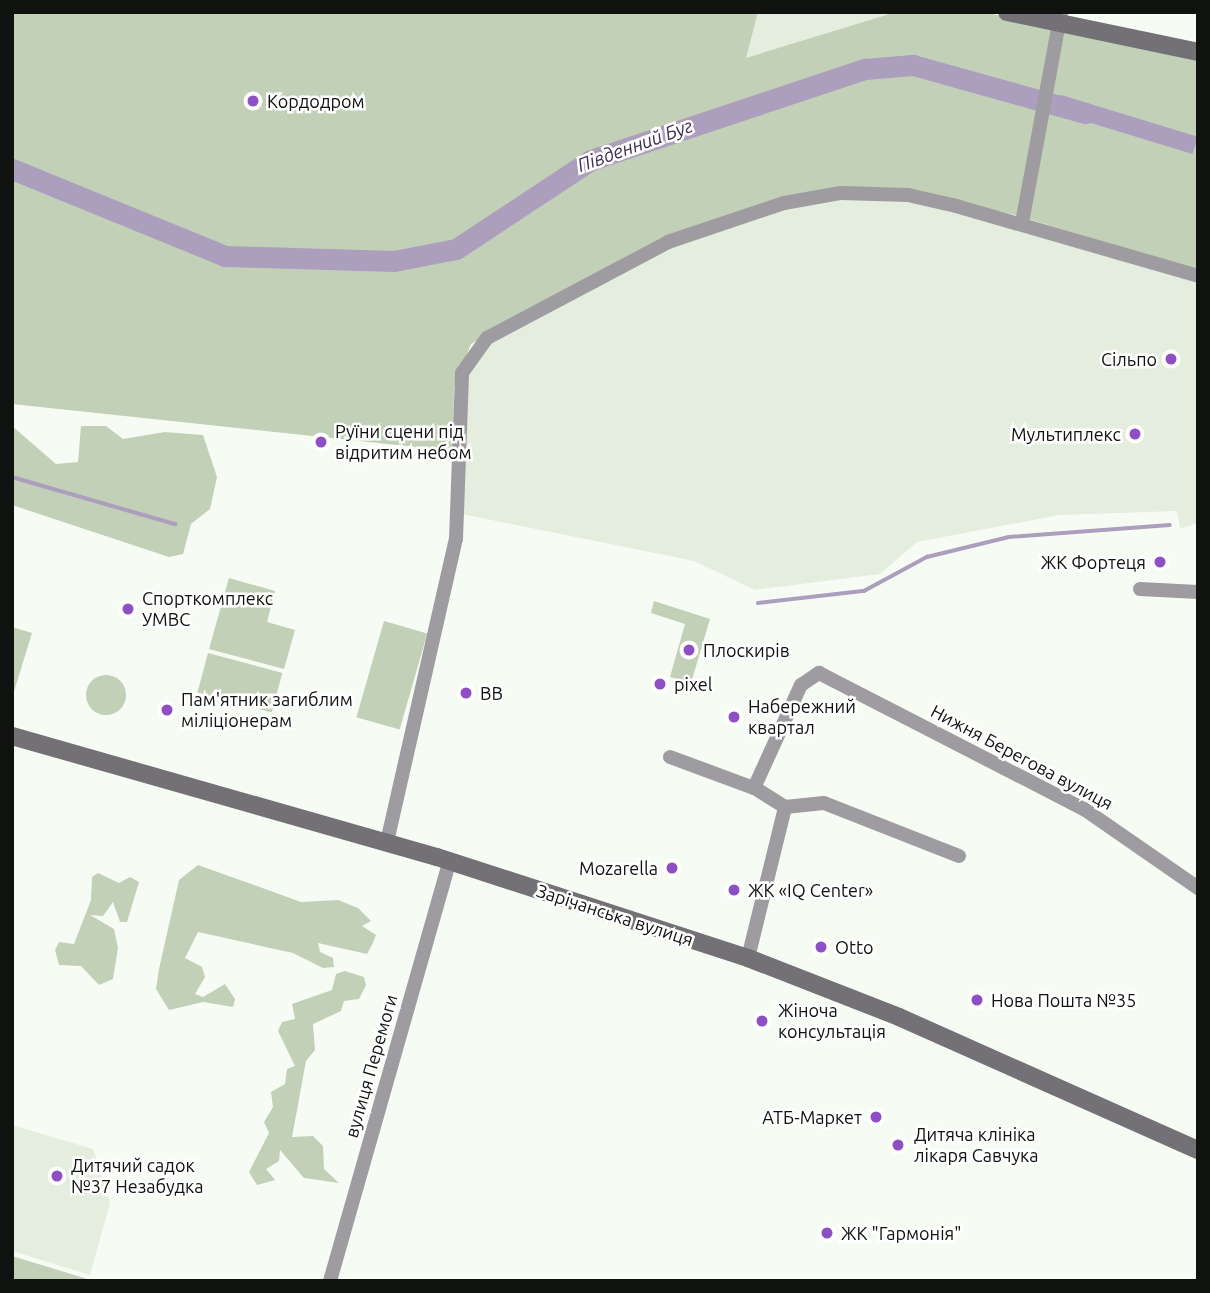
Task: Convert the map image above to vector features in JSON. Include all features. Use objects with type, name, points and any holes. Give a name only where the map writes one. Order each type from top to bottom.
[{"type":"street","points":[[1008,12],[1061,18],[1198,52]]},
{"type":"street","points":[[1022,223],[1053,75],[1061,18]]},
{"type":"street","points":[[387,842],[456,539],[460,388],[475,347],[650,250],[784,203],[841,193],[908,195],[1022,223],[1198,276]]},
{"type":"street","points":[[1140,589],[1198,592]]},
{"type":"street","name":"Нижня Берегова вулиця","points":[[754,788],[801,685],[819,673],[1084,809],[1198,888]]},
{"type":"street","name":"Зарічанська вулиця","points":[[12,736],[450,861],[748,958],[899,1017],[1198,1150]]},
{"type":"street","points":[[670,757],[754,788],[785,807],[824,803],[958,856]]},
{"type":"street","points":[[748,958],[785,807]]},
{"type":"street","name":"вулиця Перемоги","points":[[330,1281],[450,861]]},
{"type":"shaded area","points":[[758,12],[896,12],[745,59]]},
{"type":"shaded area","points":[[1061,95],[1198,137],[1192,154],[1056,112]]},
{"type":"shaded area","points":[[841,198],[908,200],[1198,281],[1198,523],[1180,529],[1177,511],[1059,515],[917,542],[880,574],[755,590],[694,561],[462,514],[464,389],[478,351],[670,246],[785,208]]},
{"type":"shaded area","name":"Дитячий садок №37 Незабудка","points":[[12,1125],[93,1149],[110,1203],[90,1275],[12,1251]]},
{"type":"green space","points":[[12,12],[758,12],[746,58],[896,12],[984,12],[1055,28],[1019,216],[909,190],[840,187],[666,237],[471,344],[454,387],[453,451],[12,404]]},
{"type":"green space","points":[[1065,30],[1198,58],[1198,270],[1028,219]]},
{"type":"green space","points":[[12,426],[56,464],[78,462],[81,426],[106,426],[123,439],[165,432],[203,435],[217,477],[210,509],[191,524],[183,554],[169,557],[12,505]]},
{"type":"green space","points":[[229,578],[275,591],[267,622],[295,630],[284,669],[209,649]]},
{"type":"green space","name":"Плоскирів","points":[[654,601],[710,619],[691,683],[670,677],[685,624],[651,613]]},
{"type":"green space","points":[[384,621],[427,633],[400,730],[356,717]]},
{"type":"green space","points":[[12,627],[32,633],[12,698]]},
{"type":"green space","points":[[208,653],[282,673],[272,713],[197,693]]},
{"type":"green space","points":[[106,675],[120,681],[126,695],[120,709],[106,715],[92,709],[86,695],[92,681]]},
{"type":"green space","points":[[198,865],[301,902],[338,900],[358,908],[371,921],[362,926],[376,935],[372,945],[367,954],[318,943],[320,952],[333,958],[334,967],[323,968],[293,953],[198,932],[185,958],[202,967],[205,977],[195,994],[203,997],[225,984],[235,999],[233,1007],[203,1002],[169,1010],[156,989],[159,969],[179,880]]},
{"type":"green space","points":[[98,873],[119,883],[130,877],[139,882],[127,922],[120,922],[113,902],[103,916],[90,915],[114,929],[118,948],[113,979],[99,985],[81,966],[59,965],[55,950],[59,942],[74,944],[91,900],[92,877]]},
{"type":"green space","points":[[345,971],[364,977],[366,985],[359,999],[344,1001],[341,1011],[313,1024],[315,1050],[306,1061],[292,1137],[313,1136],[323,1146],[324,1169],[339,1183],[304,1178],[280,1150],[279,1161],[266,1169],[275,1180],[257,1185],[249,1172],[269,1133],[264,1122],[273,1107],[271,1092],[285,1084],[287,1069],[295,1066],[278,1031],[282,1022],[295,1019],[292,1004],[332,990],[336,974]]},
{"type":"green space","points":[[12,1256],[94,1281],[12,1281]]},
{"type":"waterway","name":"Південний Буг","points":[[12,169],[225,256],[394,261],[456,249],[591,160],[865,69],[913,65],[1085,113]]},
{"type":"waterway","points":[[12,477],[175,524]]},
{"type":"waterway","points":[[758,603],[864,591],[927,557],[1009,537],[1170,525]]},
{"type":"place","name":"Кордодром","points":[[253,101]]},
{"type":"place","name":"Сільпо","points":[[1171,359]]},
{"type":"place","name":"Мультиплекс","points":[[1135,434]]},
{"type":"place","name":"Руїни сцени під відритим небом","points":[[321,442]]},
{"type":"place","name":"ЖК Фортеця","points":[[1160,562]]},
{"type":"place","name":"Спорткомплекс УМВС","points":[[128,609]]},
{"type":"place","name":"Плоскирів","points":[[689,650]]},
{"type":"place","name":"pixel","points":[[660,684]]},
{"type":"place","name":"ВВ","points":[[466,693]]},
{"type":"place","name":"Пам'ятник загиблим міліціонерам","points":[[167,710]]},
{"type":"place","name":"Набережний квартал","points":[[734,717]]},
{"type":"place","name":"Mozarella","points":[[672,868]]},
{"type":"place","name":"ЖК «IQ Center»","points":[[734,890]]},
{"type":"place","name":"Otto","points":[[821,947]]},
{"type":"place","name":"Нова Пошта №35","points":[[977,1000]]},
{"type":"place","name":"Жіноча консультація","points":[[762,1021]]},
{"type":"place","name":"АТБ-Маркет","points":[[876,1117]]},
{"type":"place","name":"Дитяча клініка лікаря Савчука","points":[[898,1145]]},
{"type":"place","name":"Дитячий садок №37 Незабудка","points":[[57,1176]]},
{"type":"place","name":"ЖК \"Гармонія\"","points":[[827,1233]]}]
